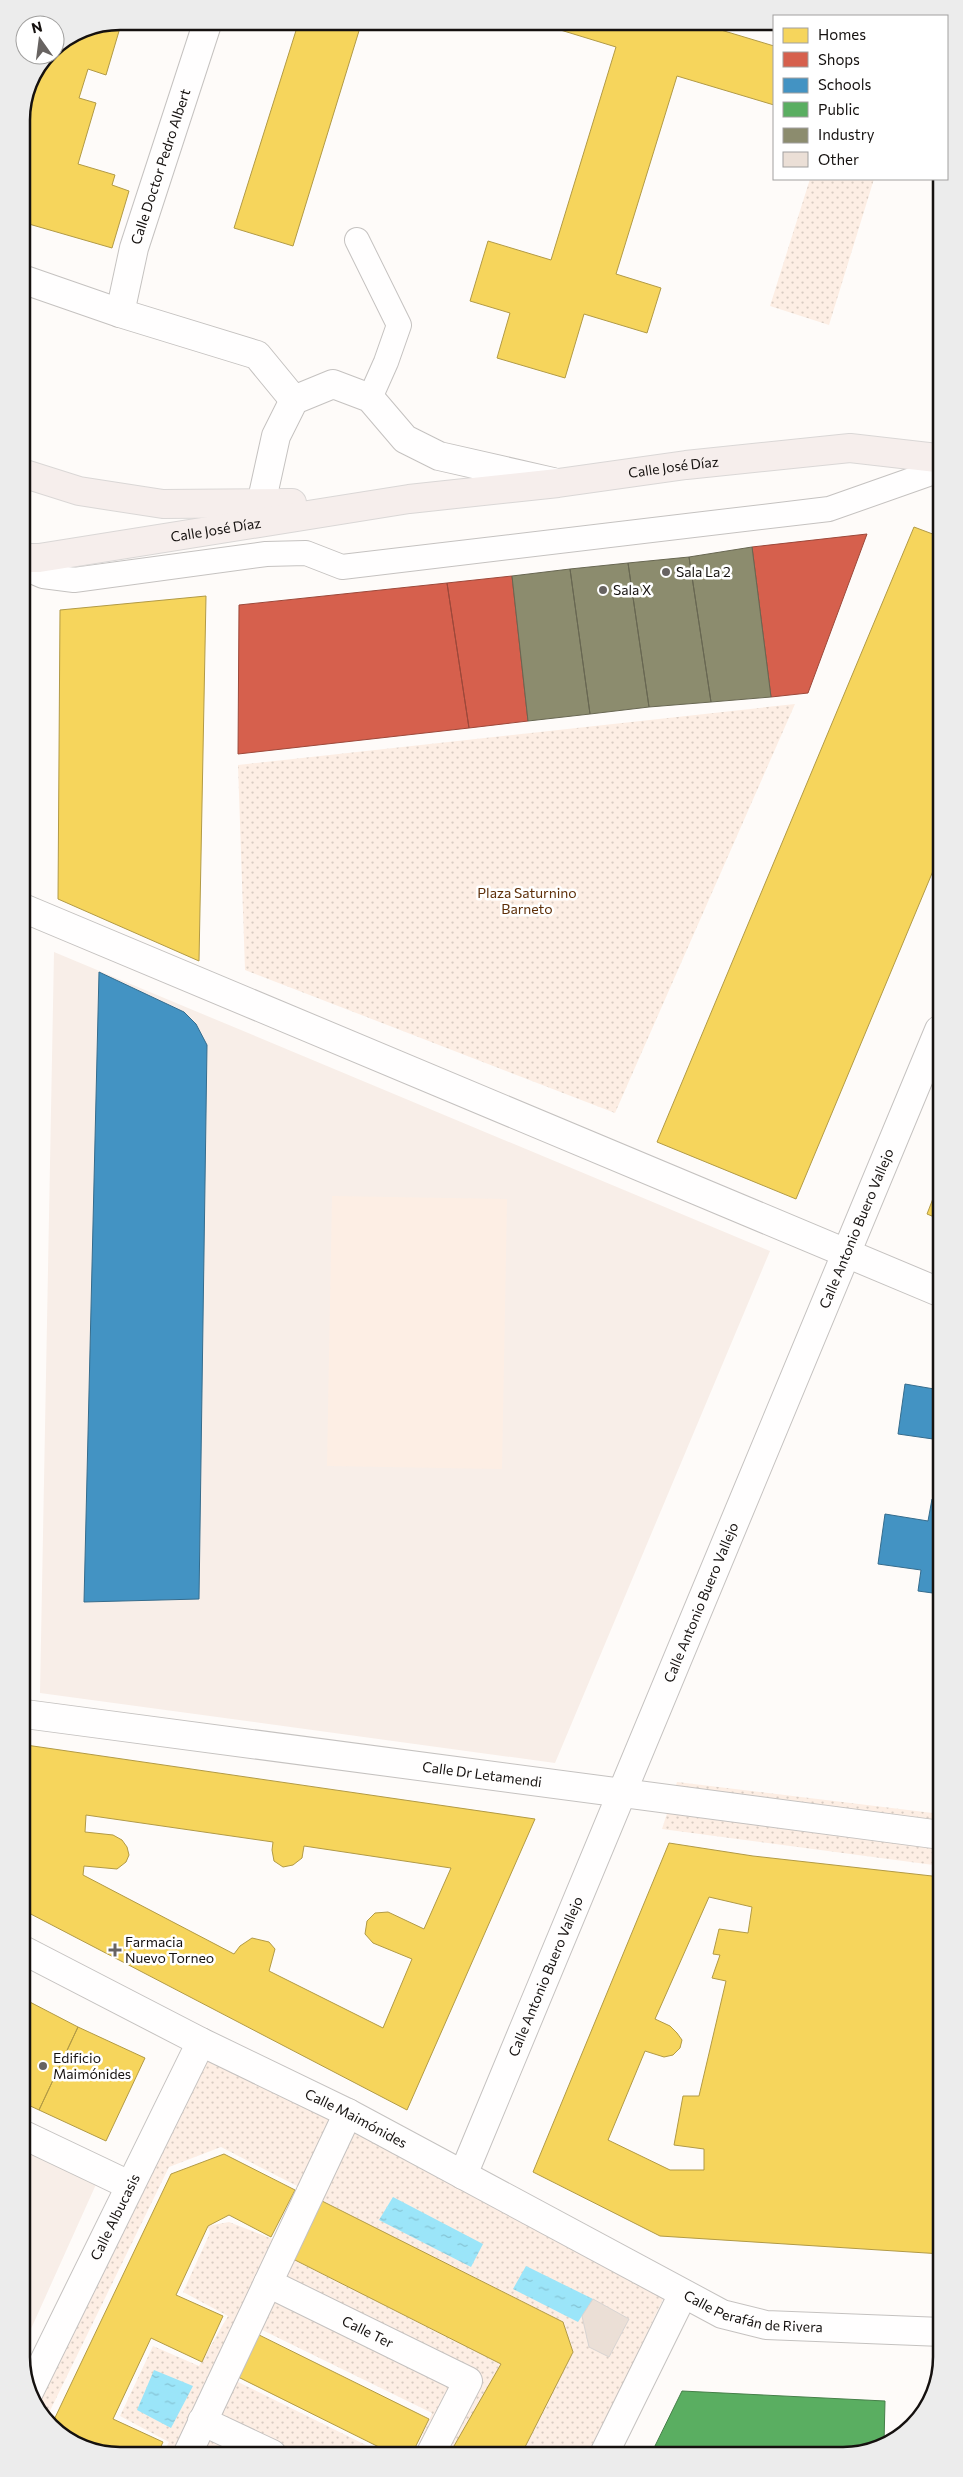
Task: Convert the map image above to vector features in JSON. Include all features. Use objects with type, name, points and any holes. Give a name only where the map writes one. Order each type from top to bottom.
[{"type":"main road","name":"Calle José Díaz","points":[[30,558],[409,499],[558,483],[686,465],[850,448],[933,458]]},
{"type":"main road","name":"Calle José Díaz","points":[[30,475],[79,490],[163,504],[261,504],[409,499]]},
{"type":"street","name":"Calle Doctor Pedro Albert","points":[[120,313],[134,248],[205,30]]},
{"type":"street","points":[[30,282],[120,313],[257,355],[294,400]]},
{"type":"street","points":[[261,504],[276,436],[294,400],[333,384],[370,398],[405,439],[439,456],[558,483]]},
{"type":"street","points":[[30,911],[933,1290]]},
{"type":"street","name":"Calle Antonio Buero Vallejo","points":[[463,2175],[933,1044]]},
{"type":"street","name":"Calle Dr Letamendi","points":[[30,1715],[933,1834]]},
{"type":"street","name":"Calle Maimónides","points":[[30,1953],[201,2042],[348,2113],[683,2294]]},
{"type":"street","name":"Calle Albucasis","points":[[34,2382],[201,2042]]},
{"type":"street","points":[[191,2447],[348,2113]]},
{"type":"street","points":[[30,2138],[129,2186]]},
{"type":"street","name":"Calle Ter","points":[[268,2283],[468,2381],[435,2447]]},
{"type":"street","name":"Calle Perafán de Rivera","points":[[607,2447],[683,2294],[722,2314],[766,2325],[933,2332]]},
{"type":"street","points":[[202,2421],[257,2447]]},
{"type":"lane","points":[[357,240],[399,325],[386,362],[370,398]]},
{"type":"lane","points":[[30,571],[42,576],[74,580],[266,554],[306,553],[342,567],[829,509],[933,473]]},
{"type":"shaded area","points":[[54,952],[770,1251],[555,1763],[40,1693]]},
{"type":"shaded area","points":[[30,2123],[107,2160],[30,2331]]},
{"type":"green space","points":[[810,180],[874,180],[829,325],[770,306]]},
{"type":"green space","name":"Plaza Saturnino Barneto","points":[[795,704],[615,1113],[245,970],[238,765]]},
{"type":"green space","points":[[332,1196],[507,1199],[502,1469],[327,1466]]},
{"type":"green space","points":[[677,1782],[933,1813],[933,1865],[662,1829]]},
{"type":"green space","points":[[203,2050],[340,2117],[303,2189],[221,2147],[169,2167],[49,2412],[37,2391]]},
{"type":"green space","points":[[351,2120],[664,2297],[593,2447],[525,2447],[573,2352],[563,2322],[317,2198]]},
{"type":"green space","points":[[229,2222],[280,2242],[182,2447],[166,2447],[169,2442],[120,2416],[153,2346],[199,2366],[228,2316],[183,2292],[210,2233],[208,2226]]},
{"type":"green space","points":[[282,2254],[501,2364],[457,2447],[417,2447],[432,2413],[254,2326]]},
{"type":"green space","points":[[230,2378],[370,2447],[267,2447],[211,2419]]},
{"type":"green space","points":[[204,2429],[241,2447],[197,2447]]},
{"type":"water","points":[[393,2197],[483,2244],[471,2267],[379,2220]]},
{"type":"water","points":[[526,2266],[593,2299],[578,2322],[513,2289]]},
{"type":"water","points":[[154,2370],[193,2386],[171,2428],[137,2410]]},
{"type":"building: Homes","points":[[119,30],[106,75],[88,69],[79,98],[96,103],[78,164],[115,175],[112,185],[129,191],[112,248],[30,224],[30,114],[39,80],[49,65],[65,65],[65,49],[70,45],[97,33],[109,31]]},
{"type":"building: Homes","points":[[296,30],[359,30],[293,246],[234,228]]},
{"type":"building: Homes","points":[[560,30],[721,30],[773,46],[773,105],[677,76],[616,274],[661,288],[647,333],[584,314],[565,378],[497,358],[510,313],[470,301],[488,241],[551,260],[616,47]]},
{"type":"building: Homes","points":[[914,527],[933,534],[933,871],[796,1199],[657,1142]]},
{"type":"building: Homes","points":[[206,596],[199,961],[58,899],[60,610]]},
{"type":"building: Homes","points":[[933,1198],[933,1216],[927,1214]]},
{"type":"building: Homes","points":[[30,1746],[535,1819],[407,2110],[30,1914]],"holes":[[[86,1815],[273,1842],[274,1861],[283,1867],[293,1865],[302,1858],[304,1846],[451,1868],[424,1929],[388,1912],[375,1913],[367,1921],[365,1934],[373,1943],[412,1959],[383,2028],[269,1971],[275,1949],[269,1942],[252,1938],[240,1946],[234,1954],[83,1875],[84,1866],[117,1869],[126,1862],[129,1855],[127,1847],[122,1840],[113,1835],[85,1832]]]},
{"type":"building: Homes","points":[[669,1843],[753,1856],[933,1876],[933,2253],[660,2236],[533,2172]],"holes":[[[709,1897],[752,1907],[748,1933],[719,1929],[713,1954],[720,1955],[712,1978],[726,1981],[699,2096],[683,2096],[674,2145],[704,2149],[704,2170],[670,2170],[608,2140],[645,2051],[664,2057],[673,2055],[680,2048],[682,2040],[677,2033],[670,2026],[655,2019]]]},
{"type":"building: Homes","name":"Edificio Maimónides","points":[[30,2002],[78,2027],[39,2110],[30,2106]]},
{"type":"building: Homes","points":[[78,2027],[145,2058],[106,2141],[39,2110]]},
{"type":"building: Homes","points":[[224,2154],[295,2190],[271,2237],[229,2215],[208,2226],[176,2295],[223,2316],[202,2362],[151,2338],[113,2419],[163,2442],[161,2447],[114,2447],[91,2442],[75,2435],[54,2419],[171,2174]]},
{"type":"building: Homes","points":[[322,2201],[563,2322],[573,2352],[525,2447],[453,2447],[501,2364],[293,2259]]},
{"type":"building: Homes","points":[[247,2329],[429,2419],[415,2447],[379,2447],[226,2371]]},
{"type":"building: Shops","points":[[867,534],[808,693],[771,697],[752,547]]},
{"type":"building: Shops","points":[[512,576],[528,721],[469,728],[447,583]]},
{"type":"building: Shops","points":[[447,583],[469,728],[238,754],[239,605]]},
{"type":"building: Schools","points":[[99,972],[184,1012],[196,1024],[207,1045],[199,1599],[84,1602]]},
{"type":"building: Schools","points":[[905,1384],[933,1389],[933,1439],[898,1434]]},
{"type":"building: Schools","points":[[933,1499],[933,1593],[918,1591],[921,1570],[878,1564],[885,1514],[928,1521]]},
{"type":"building: Public","points":[[682,2391],[885,2401],[884,2437],[860,2445],[849,2447],[654,2447]]},
{"type":"building: Industry","points":[[752,547],[771,697],[711,702],[689,557]]},
{"type":"building: Industry","points":[[689,557],[711,702],[649,707],[628,563]]},
{"type":"building: Industry","points":[[628,563],[649,707],[590,714],[570,569]]},
{"type":"building: Industry","points":[[570,569],[590,714],[528,721],[512,576]]},
{"type":"building: Other","points":[[593,2299],[629,2319],[609,2357],[589,2347],[582,2316]]},
{"type":"place","name":"Sala La 2","points":[[666,572]]},
{"type":"place","name":"Sala X","points":[[603,590]]},
{"type":"place","name":"Farmacia Nuevo Torneo","points":[[115,1950]]},
{"type":"place","name":"Edificio Maimónides","points":[[43,2066]]}]
